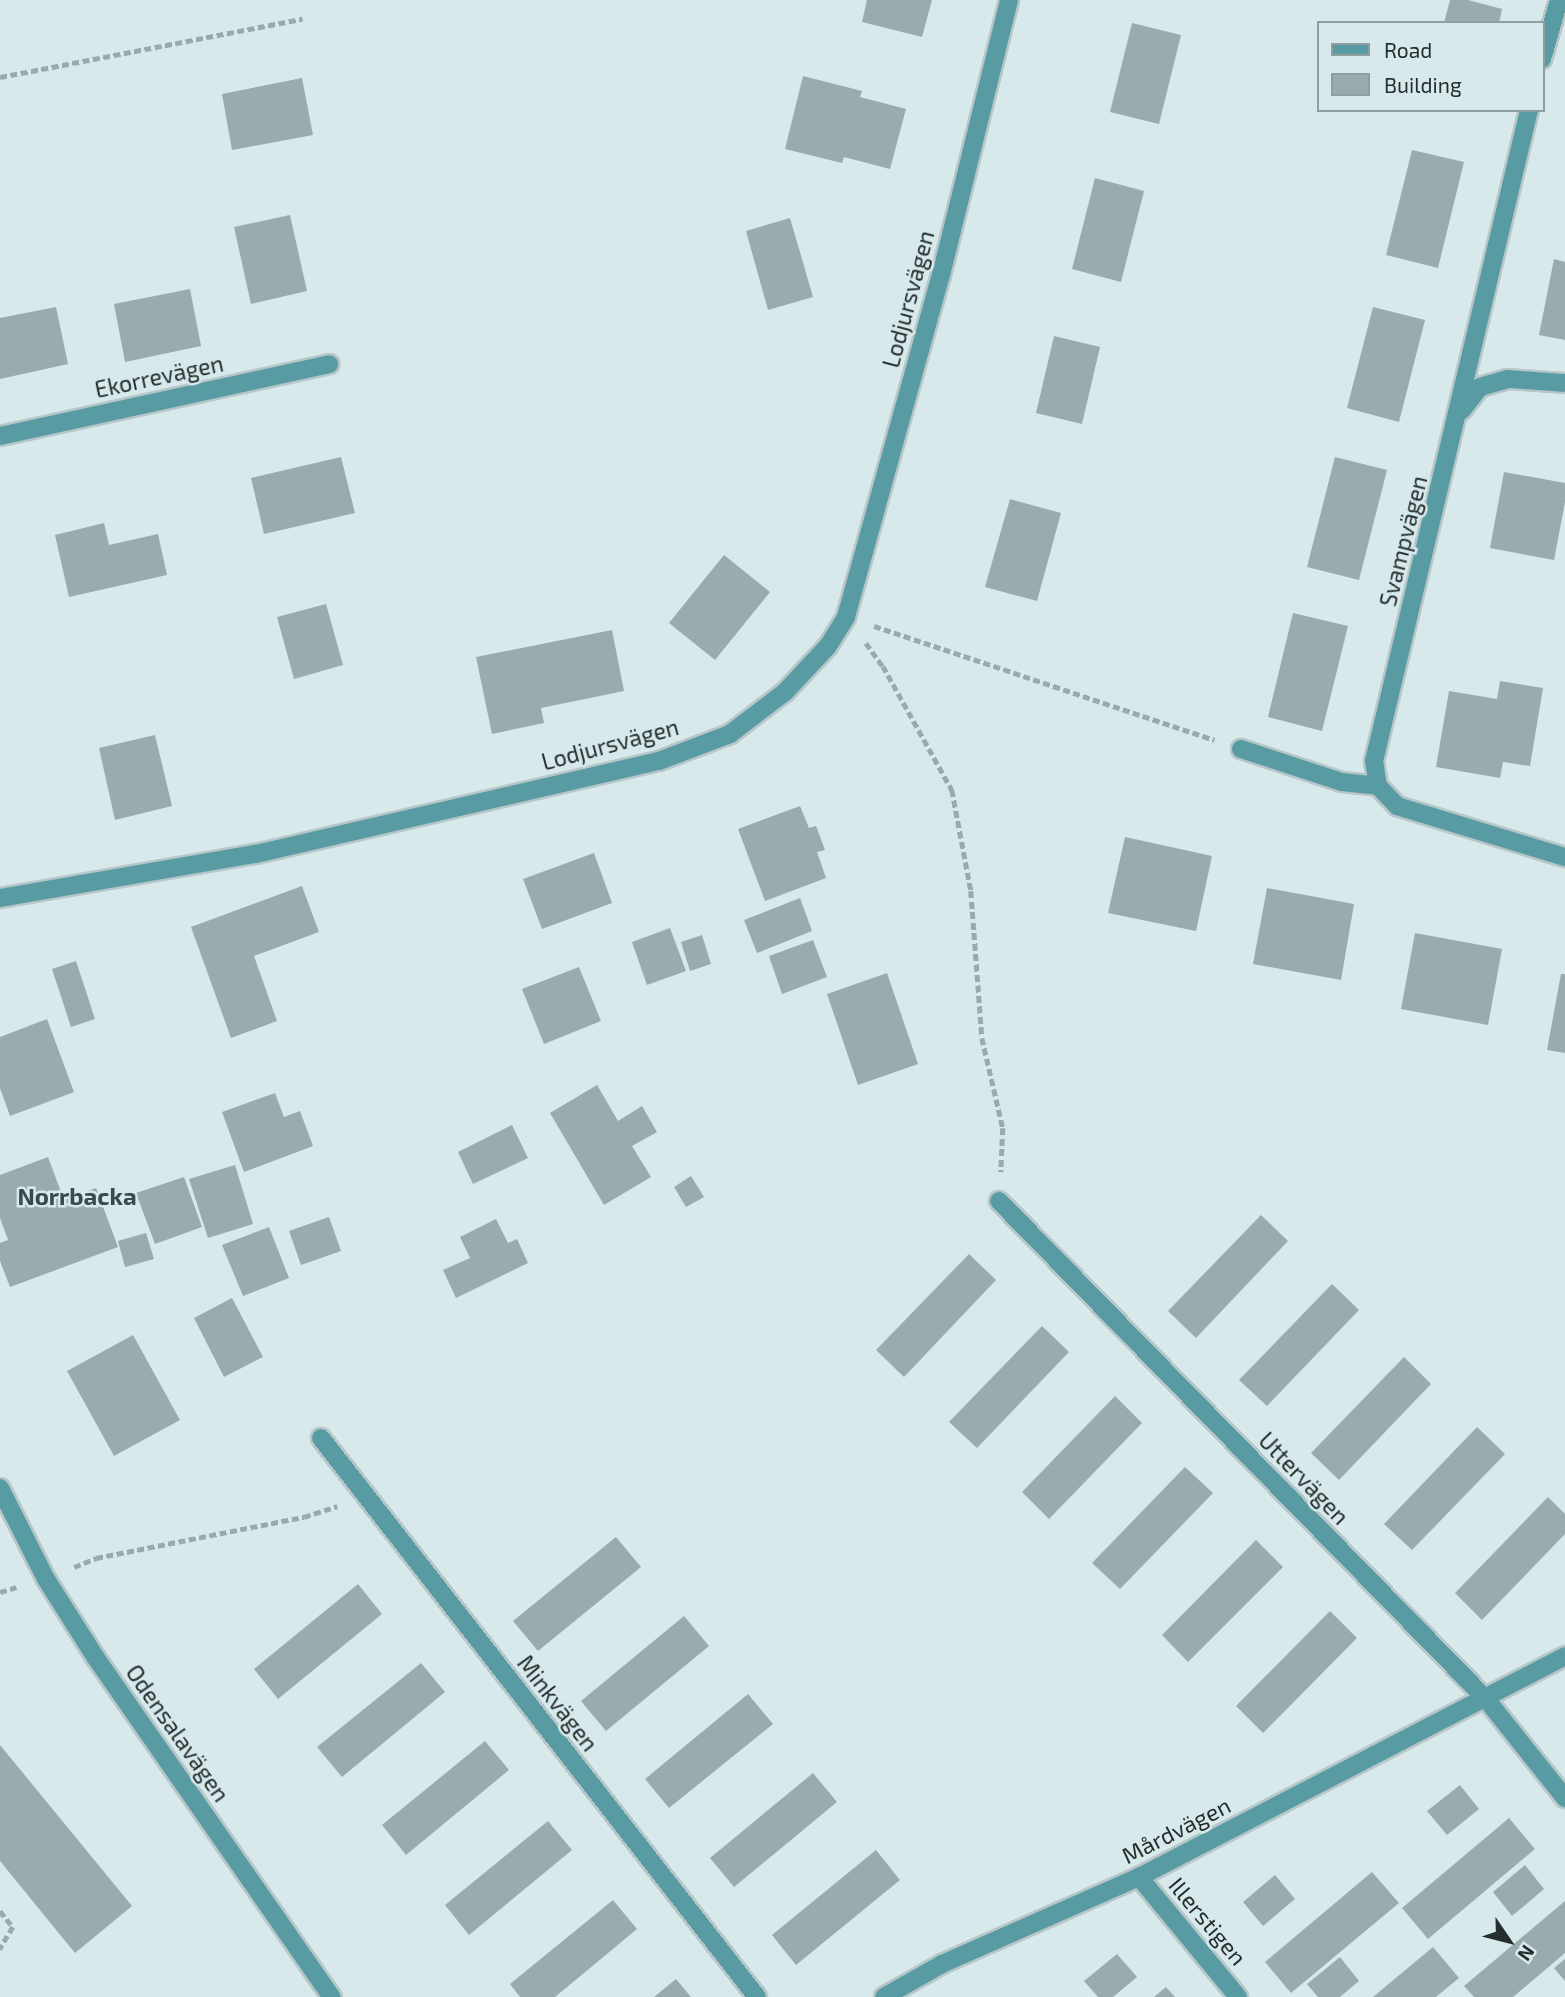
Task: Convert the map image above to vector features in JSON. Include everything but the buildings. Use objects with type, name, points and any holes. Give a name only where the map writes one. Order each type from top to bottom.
[{"type":"street","name":"Lodjursvägen","points":[[0,898],[256,853],[659,761],[730,734],[785,692],[828,646],[846,617],[941,275],[1009,0]]},
{"type":"street","points":[[1544,52],[1559,0]]},
{"type":"street","name":"Svampvägen","points":[[1378,786],[1374,761],[1459,414],[1474,336],[1529,112]]},
{"type":"street","name":"Ekorrevägen","points":[[0,436],[329,364]]},
{"type":"street","points":[[1459,414],[1480,387],[1508,379],[1565,383]]},
{"type":"street","points":[[1241,749],[1342,782],[1378,786],[1397,806],[1565,858]]},
{"type":"street","name":"Uttervägen","points":[[999,1201],[1486,1699],[1565,1798]]},
{"type":"street","name":"Minkvägen","points":[[321,1438],[757,1997]]},
{"type":"street","name":"Odensalavägen","points":[[0,1488],[46,1579],[96,1658],[332,1997]]},
{"type":"street","name":"Mårdvägen","points":[[884,1997],[942,1964],[1139,1877],[1565,1656]]},
{"type":"street","name":"Illerstigen","points":[[1139,1877],[1238,1997]]},
{"type":"path","points":[[0,77],[302,19]]},
{"type":"path","points":[[846,617],[1241,749]]},
{"type":"path","points":[[846,617],[883,666],[952,790],[971,891],[982,1038],[1003,1128],[999,1201]]},
{"type":"path","points":[[46,1579],[96,1558],[304,1517],[366,1497]]},
{"type":"path","points":[[0,1911],[13,1927],[0,1949]]},
{"type":"district","name":"Norrbacka","points":[[77,1196]]}]
